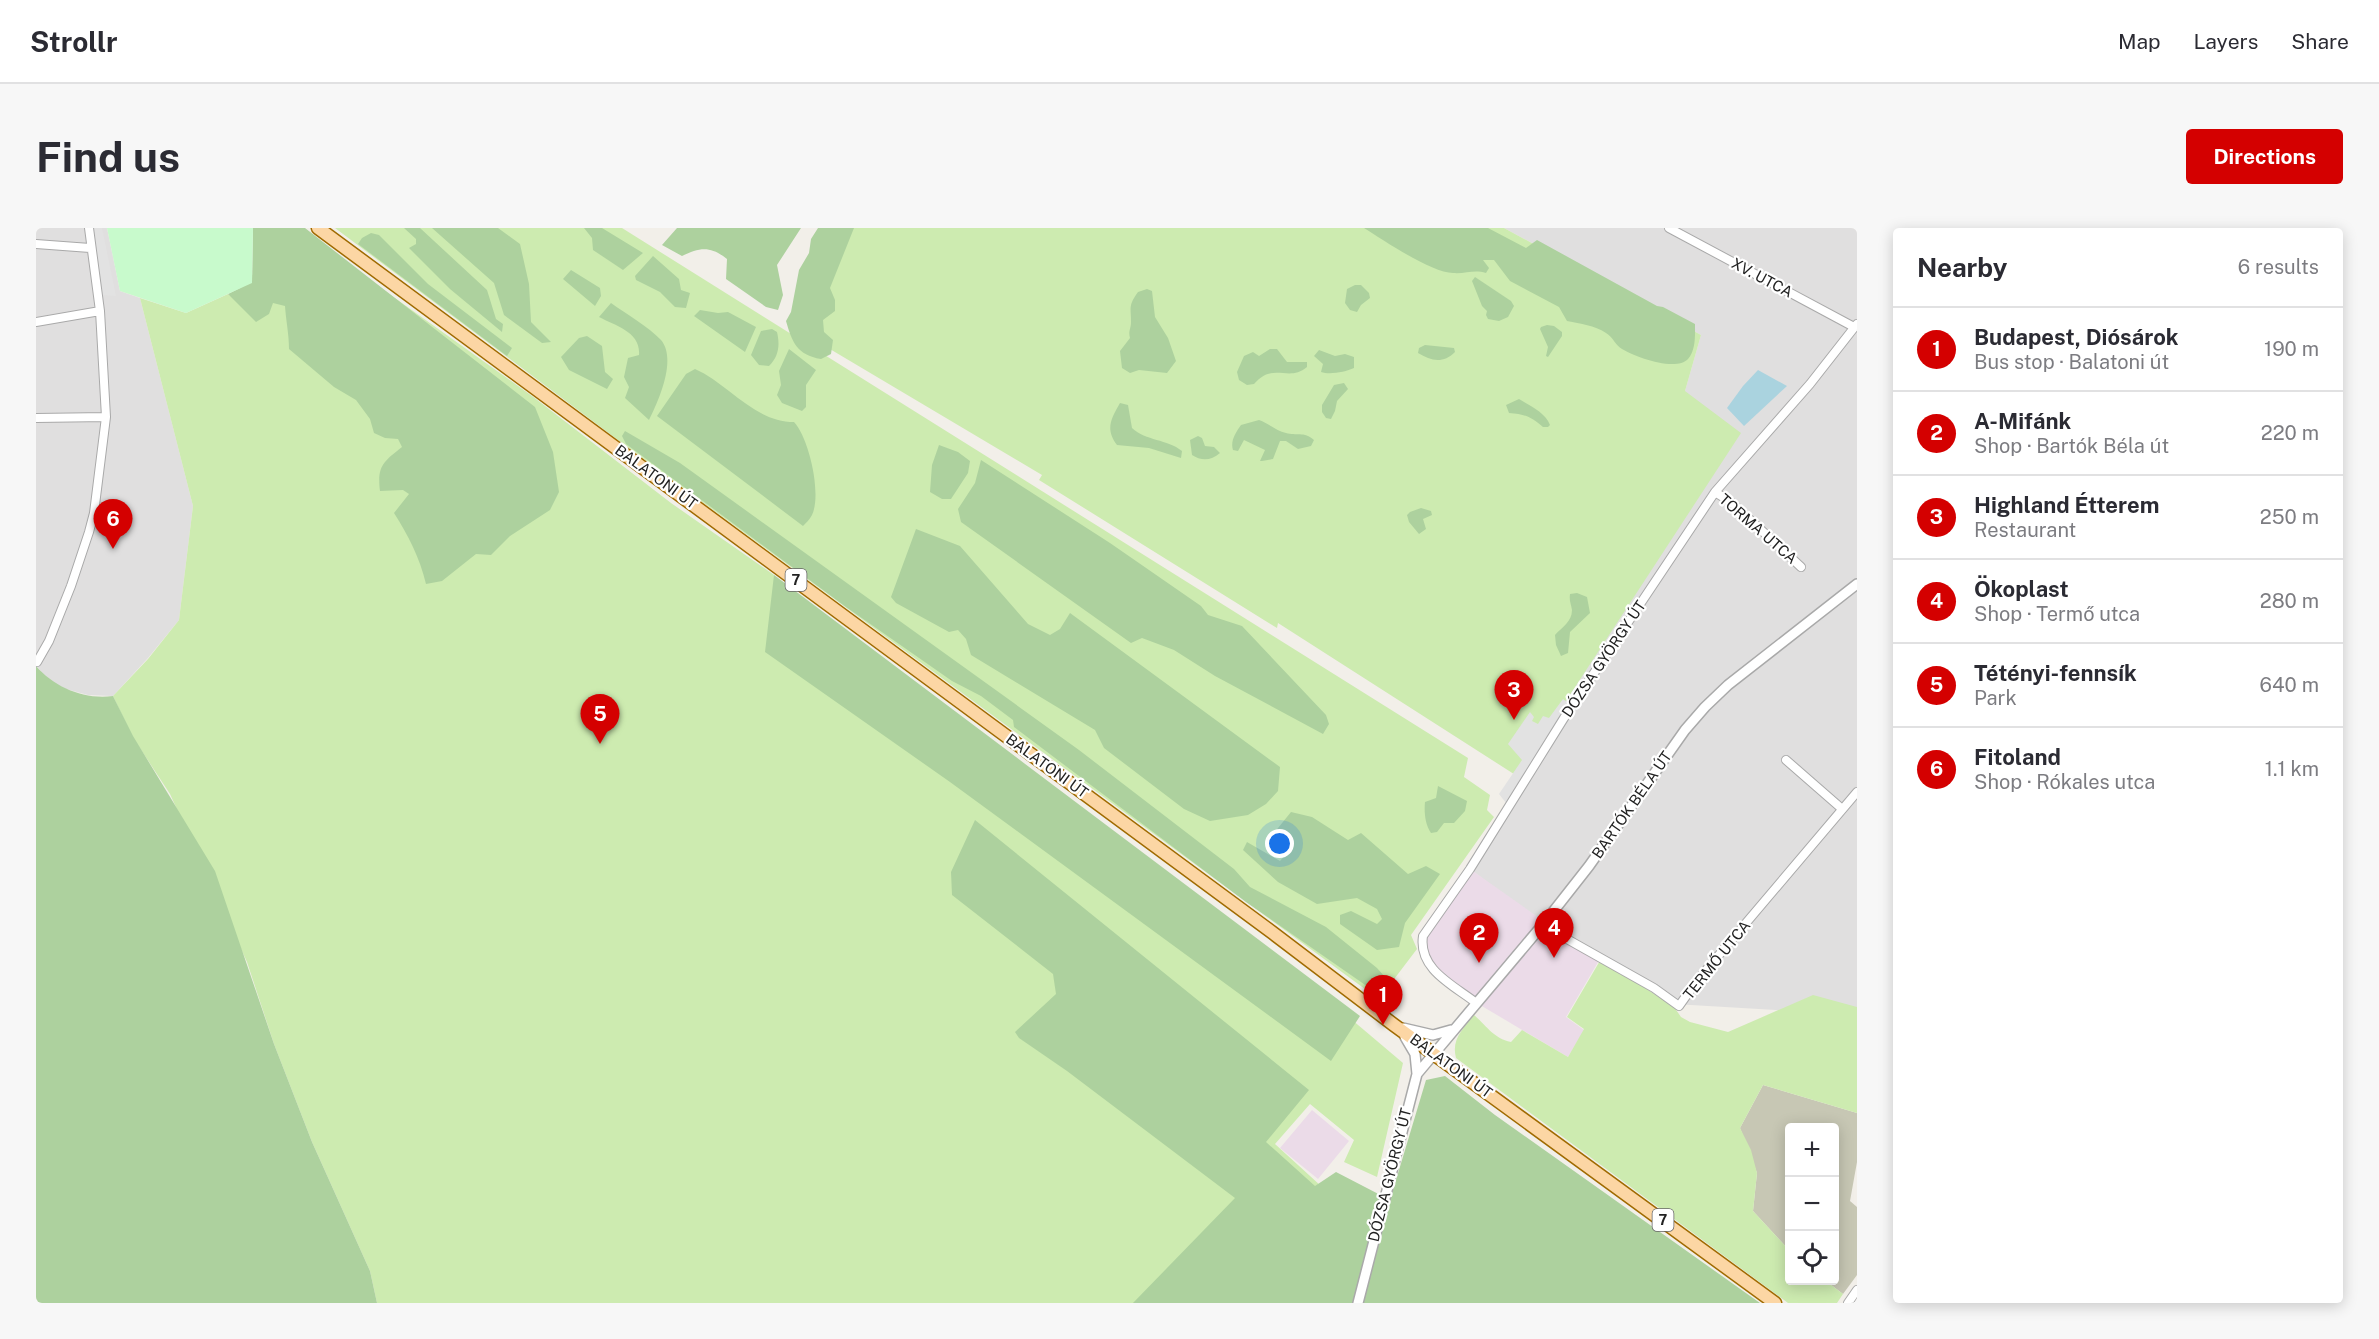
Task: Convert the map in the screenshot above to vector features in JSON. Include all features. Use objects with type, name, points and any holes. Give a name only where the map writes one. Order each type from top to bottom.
[{"type":"main road","name":"BALATONI ÚT","points":[[318,228],[1292,946],[1394,1025],[1775,1303]]},
{"type":"street","points":[[37,662],[49,641],[71,586],[94,513],[106,417],[100,311],[88,228]]},
{"type":"street","name":"XV. UTCA","points":[[1669,228],[1856,325]]},
{"type":"street","points":[[36,244],[90,248]]},
{"type":"street","points":[[36,322],[100,311]]},
{"type":"street","name":"DÓZSA GYÖRGY ÚT","points":[[1475,1002],[1429,966],[1422,945],[1423,936],[1470,869],[1564,718],[1715,492],[1810,384],[1856,325]]},
{"type":"street","points":[[36,418],[106,417]]},
{"type":"street","name":"TORMA UTCA","points":[[1715,492],[1731,502],[1801,567]]},
{"type":"street","name":"BARTÓK BÉLA ÚT","points":[[1434,1053],[1545,922],[1685,730],[1705,707],[1728,685],[1857,584]]},
{"type":"street","points":[[1786,760],[1841,808]]},
{"type":"street","name":"TERMŐ UTCA","points":[[1545,922],[1551,930],[1654,988],[1680,1006],[1696,982],[1748,923],[1841,808],[1857,792]]},
{"type":"street","points":[[1394,1025],[1416,1033],[1433,1035],[1453,1029]]},
{"type":"street","points":[[1394,1025],[1414,1048],[1417,1074]]},
{"type":"street","name":"DÓZSA GYÖRGY ÚT","points":[[1358,1303],[1417,1074],[1434,1053]]},
{"type":"street","points":[[1848,1303],[1857,1290]]},
{"type":"shaded area","points":[[36,228],[107,228],[120,291],[140,298],[193,506],[179,620],[113,696],[88,695],[66,689],[51,682],[36,666]]},
{"type":"shaded area","points":[[92,228],[102,228],[116,296],[103,295],[100,290]]},
{"type":"shaded area","points":[[1504,228],[1857,228],[1857,1015],[1674,1004],[1551,930],[1470,869],[1526,776],[1685,391],[1701,335]]},
{"type":"shaded area","points":[[1563,699],[1570,704],[1506,803],[1499,794],[1522,760],[1508,744],[1530,712],[1534,717],[1532,721],[1538,724],[1543,716],[1549,718]]},
{"type":"shaded area","points":[[1470,869],[1545,922],[1601,957],[1566,1017],[1584,1030],[1568,1057],[1475,1002],[1429,966],[1423,936]]},
{"type":"shaded area","points":[[1763,1085],[1857,1113],[1857,1162],[1850,1201],[1857,1207],[1857,1275],[1843,1294],[1831,1285],[1839,1285],[1839,1123],[1785,1123],[1785,1246],[1753,1211],[1757,1173],[1740,1128]]},
{"type":"shaded area","points":[[1312,1110],[1349,1141],[1318,1179],[1280,1148]]},
{"type":"green space","points":[[107,228],[253,228],[252,283],[186,313],[120,291]]},
{"type":"green space","points":[[253,228],[305,228],[535,407],[553,452],[559,492],[550,510],[510,536],[491,555],[476,554],[442,581],[426,584],[413,547],[394,513],[409,494],[403,490],[380,491],[383,465],[402,447],[398,439],[385,438],[374,433],[370,419],[356,400],[334,387],[289,349],[285,306],[273,303],[269,314],[256,322],[228,294],[252,282]]},
{"type":"green space","points":[[297,228],[532,396],[671,503],[774,575],[774,581],[1286,964],[1403,1063],[1377,1177],[1344,1162],[1354,1140],[1310,1104],[1275,1144],[1321,1186],[1351,1303],[377,1303],[370,1271],[312,1142],[274,1044],[247,962],[170,794],[132,736],[113,696],[148,659],[179,620],[193,506],[140,298],[186,313],[228,294],[232,297]]},
{"type":"green space","points":[[335,228],[622,228],[1468,758],[1464,777],[1490,795],[1487,810],[1494,817],[1411,935],[1417,949],[1382,995],[1369,992],[618,440]]},
{"type":"green space","points":[[404,228],[420,228],[487,290],[496,319],[503,324],[502,332],[450,289],[409,248],[416,244],[416,239]]},
{"type":"green space","points":[[432,228],[498,228],[520,244],[529,284],[531,322],[551,342],[542,343],[504,315],[494,283]]},
{"type":"green space","points":[[584,228],[602,228],[643,253],[623,270],[593,250],[592,238]]},
{"type":"green space","points":[[677,228],[801,228],[777,265],[783,295],[778,310],[766,307],[726,279],[727,259],[716,252],[705,249],[682,256],[662,245]]},
{"type":"green space","points":[[818,228],[854,228],[830,288],[835,300],[835,311],[823,320],[824,332],[833,340],[831,354],[821,359],[801,351],[793,341],[786,321],[791,312],[799,270],[809,253],[811,239]]},
{"type":"green space","points":[[845,228],[1504,228],[1701,335],[1685,391],[1741,433],[1517,776],[1278,623],[1277,628],[1039,480],[1042,475],[808,336]]},
{"type":"green space","points":[[1364,228],[1488,228],[1526,248],[1537,240],[1657,306],[1695,324],[1692,351],[1688,359],[1674,364],[1655,362],[1636,356],[1620,348],[1601,330],[1567,321],[1559,307],[1510,281],[1494,260],[1483,260],[1489,268],[1486,273],[1478,271],[1444,272],[1408,255]]},
{"type":"green space","points":[[371,233],[379,235],[428,284],[512,348],[507,356],[358,244],[362,238]]},
{"type":"green space","points":[[653,256],[679,279],[681,290],[690,293],[686,308],[675,307],[660,292],[636,280],[635,276]]},
{"type":"green space","points":[[571,270],[600,288],[601,296],[595,306],[563,279]]},
{"type":"green space","points":[[1475,277],[1511,301],[1514,306],[1508,317],[1499,321],[1488,319],[1487,311],[1482,306],[1472,281]]},
{"type":"green space","points":[[1361,285],[1369,293],[1370,298],[1361,305],[1357,312],[1350,310],[1345,303],[1347,289]]},
{"type":"green space","points":[[1147,289],[1152,291],[1155,317],[1168,338],[1176,361],[1167,373],[1139,370],[1130,373],[1122,368],[1120,351],[1130,338],[1131,304],[1138,292]]},
{"type":"green space","points":[[611,303],[650,330],[661,340],[665,348],[667,368],[665,380],[649,420],[625,398],[629,387],[624,377],[628,358],[639,355],[639,347],[632,335],[599,317]]},
{"type":"green space","points":[[700,310],[728,312],[756,327],[745,352],[694,316]]},
{"type":"green space","points":[[1547,325],[1554,326],[1562,332],[1562,336],[1548,357],[1546,356],[1548,347],[1540,329]]},
{"type":"green space","points":[[772,329],[777,332],[778,337],[777,354],[769,366],[759,365],[751,355],[761,331]]},
{"type":"green space","points":[[587,336],[602,346],[605,372],[613,379],[607,389],[569,370],[561,357],[579,338]]},
{"type":"green space","points":[[1425,345],[1454,348],[1455,352],[1441,360],[1432,359],[1418,353],[1419,348]]},
{"type":"green space","points":[[789,349],[816,370],[806,385],[806,407],[802,411],[782,403],[777,395],[781,385],[779,371]]},
{"type":"green space","points":[[1270,349],[1277,349],[1287,362],[1307,362],[1307,367],[1294,373],[1268,374],[1254,384],[1247,385],[1239,380],[1237,372],[1244,356],[1253,352],[1259,356]]},
{"type":"green space","points":[[1319,350],[1335,356],[1345,354],[1354,357],[1354,368],[1338,373],[1321,372],[1323,364],[1314,356]]},
{"type":"green space","points":[[695,369],[766,416],[794,422],[805,440],[815,481],[815,506],[812,515],[803,526],[657,416],[686,374]]},
{"type":"green space","points":[[1344,383],[1348,389],[1337,401],[1331,419],[1326,418],[1322,412],[1322,405],[1334,385]]},
{"type":"green space","points":[[1519,399],[1541,413],[1550,425],[1543,427],[1528,417],[1509,413],[1506,405]]},
{"type":"green space","points":[[1120,403],[1128,405],[1132,428],[1176,447],[1182,451],[1181,458],[1149,448],[1117,445],[1110,429]]},
{"type":"green space","points":[[1259,420],[1282,432],[1303,435],[1314,440],[1311,446],[1298,449],[1286,441],[1280,441],[1273,459],[1262,461],[1260,461],[1265,450],[1244,440],[1238,451],[1233,450],[1233,440],[1241,425]]},
{"type":"green space","points":[[625,431],[680,463],[1079,750],[1234,869],[1250,887],[1326,927],[1377,968],[1384,976],[1384,985],[1371,989],[1246,902],[1014,727],[1013,720],[981,696],[952,681],[846,607],[626,444],[622,436]]},
{"type":"green space","points":[[1198,436],[1202,438],[1205,446],[1214,447],[1220,453],[1213,458],[1206,459],[1192,455],[1190,440]]},
{"type":"green space","points":[[939,445],[958,452],[970,461],[968,473],[951,499],[942,499],[930,492],[932,465]]},
{"type":"green space","points":[[981,460],[1110,543],[1201,606],[1208,615],[1242,626],[1326,715],[1329,724],[1323,734],[1215,676],[1174,650],[1142,638],[1131,643],[961,522],[958,509],[975,483]]},
{"type":"green space","points":[[1421,508],[1431,511],[1432,515],[1423,519],[1426,529],[1419,534],[1409,522],[1407,515]]},
{"type":"green space","points":[[916,529],[960,546],[1028,624],[1050,635],[1060,629],[1070,613],[1280,767],[1278,791],[1266,804],[1248,815],[1210,821],[1184,809],[1104,748],[1095,730],[971,655],[966,639],[958,630],[949,632],[896,603],[891,597]]},
{"type":"green space","points":[[774,575],[1360,1016],[1331,1061],[950,782],[765,652]]},
{"type":"green space","points":[[1577,593],[1587,597],[1590,613],[1570,632],[1568,653],[1561,656],[1555,635],[1570,618],[1572,610],[1570,594]]},
{"type":"green space","points":[[36,666],[52,680],[70,690],[91,696],[113,696],[133,736],[215,871],[274,1044],[312,1142],[370,1271],[377,1303],[36,1303]]},
{"type":"green space","points":[[1438,786],[1467,801],[1465,811],[1454,823],[1444,823],[1437,832],[1431,833],[1425,818],[1425,802],[1436,798]]},
{"type":"green space","points":[[1291,812],[1312,817],[1348,840],[1361,833],[1408,874],[1426,866],[1440,874],[1405,923],[1399,947],[1377,950],[1340,924],[1340,915],[1351,911],[1377,924],[1382,919],[1377,909],[1357,898],[1317,904],[1278,882],[1243,850],[1247,842],[1280,861],[1288,852],[1274,833]]},
{"type":"green space","points":[[975,820],[1309,1090],[1266,1142],[1315,1186],[1336,1172],[1390,1200],[1426,1080],[1445,1076],[1495,1115],[1760,1303],[1133,1303],[1235,1198],[1067,1071],[1019,1038],[1015,1032],[1056,994],[1053,974],[952,895],[951,872]]},
{"type":"green space","points":[[1601,959],[1674,1007],[1681,1017],[1690,1022],[1728,1032],[1813,995],[1857,1007],[1857,1113],[1763,1085],[1740,1128],[1751,1150],[1757,1173],[1753,1211],[1785,1246],[1785,1285],[1831,1285],[1843,1294],[1837,1303],[1788,1303],[1456,1058],[1457,1040],[1474,1015],[1495,1035],[1505,1040],[1511,1042],[1522,1030],[1568,1057],[1584,1029],[1567,1017]]},
{"type":"water","points":[[1758,370],[1787,386],[1744,426],[1727,408]]},
{"type":"place","name":"Fitoland","points":[[113,549]]},
{"type":"place","name":"Highland Étterem","points":[[1514,720]]},
{"type":"place","name":"Tétényi-fennsík","points":[[600,744]]},
{"type":"place","name":"Ökoplast","points":[[1554,958]]},
{"type":"place","name":"A-Mifánk","points":[[1479,963]]},
{"type":"place","name":"Budapest, Diósárok","points":[[1383,1025]]}]
